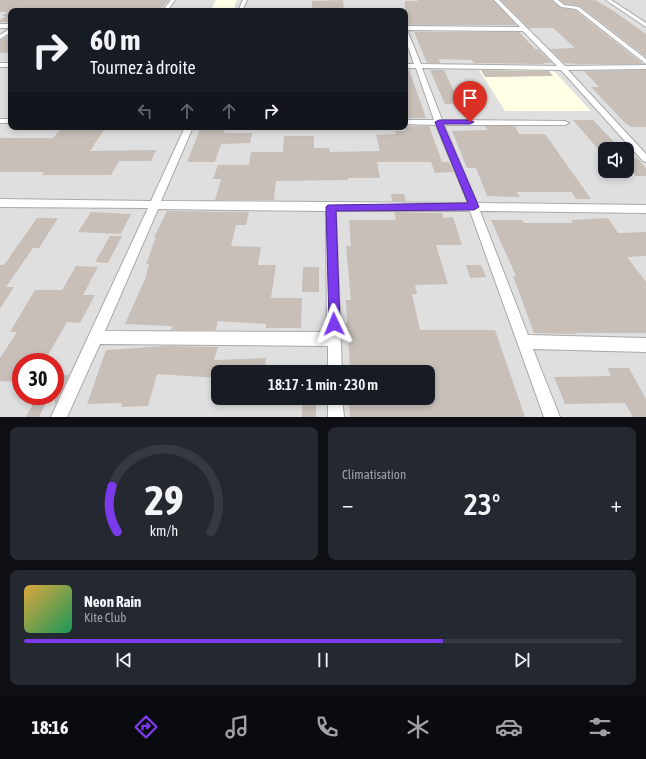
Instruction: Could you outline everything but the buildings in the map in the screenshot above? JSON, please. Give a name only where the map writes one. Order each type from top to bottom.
[{"type":"street","points":[[166,8],[173,0]]},
{"type":"street","points":[[496,0],[563,68],[646,159]]},
{"type":"street","points":[[555,0],[563,6],[577,8],[646,62]]},
{"type":"street","points":[[608,0],[646,25]]},
{"type":"street","points":[[629,13],[646,17]]},
{"type":"street","points":[[408,29],[523,29]]},
{"type":"street","points":[[408,37],[439,122],[474,207],[552,417]]},
{"type":"street","points":[[408,66],[563,68],[646,67]]},
{"type":"street","points":[[408,122],[565,123]]},
{"type":"street","points":[[59,417],[188,130]]},
{"type":"street","points":[[1,204],[646,209]]},
{"type":"street","points":[[331,207],[335,365]]},
{"type":"street","points":[[96,337],[335,339]]},
{"type":"street","points":[[524,342],[646,345]]},
{"type":"street","points":[[335,405],[336,417]]},
{"type":"shaded area","points":[[0,0],[646,0],[646,417],[0,417]]},
{"type":"shaded area","points":[[216,0],[237,0],[234,8],[212,8]]},
{"type":"shaded area","points":[[479,70],[553,70],[591,111],[505,111]]},
{"type":"route","points":[[334,324],[331,207],[474,207],[439,122],[470,122]]}]
